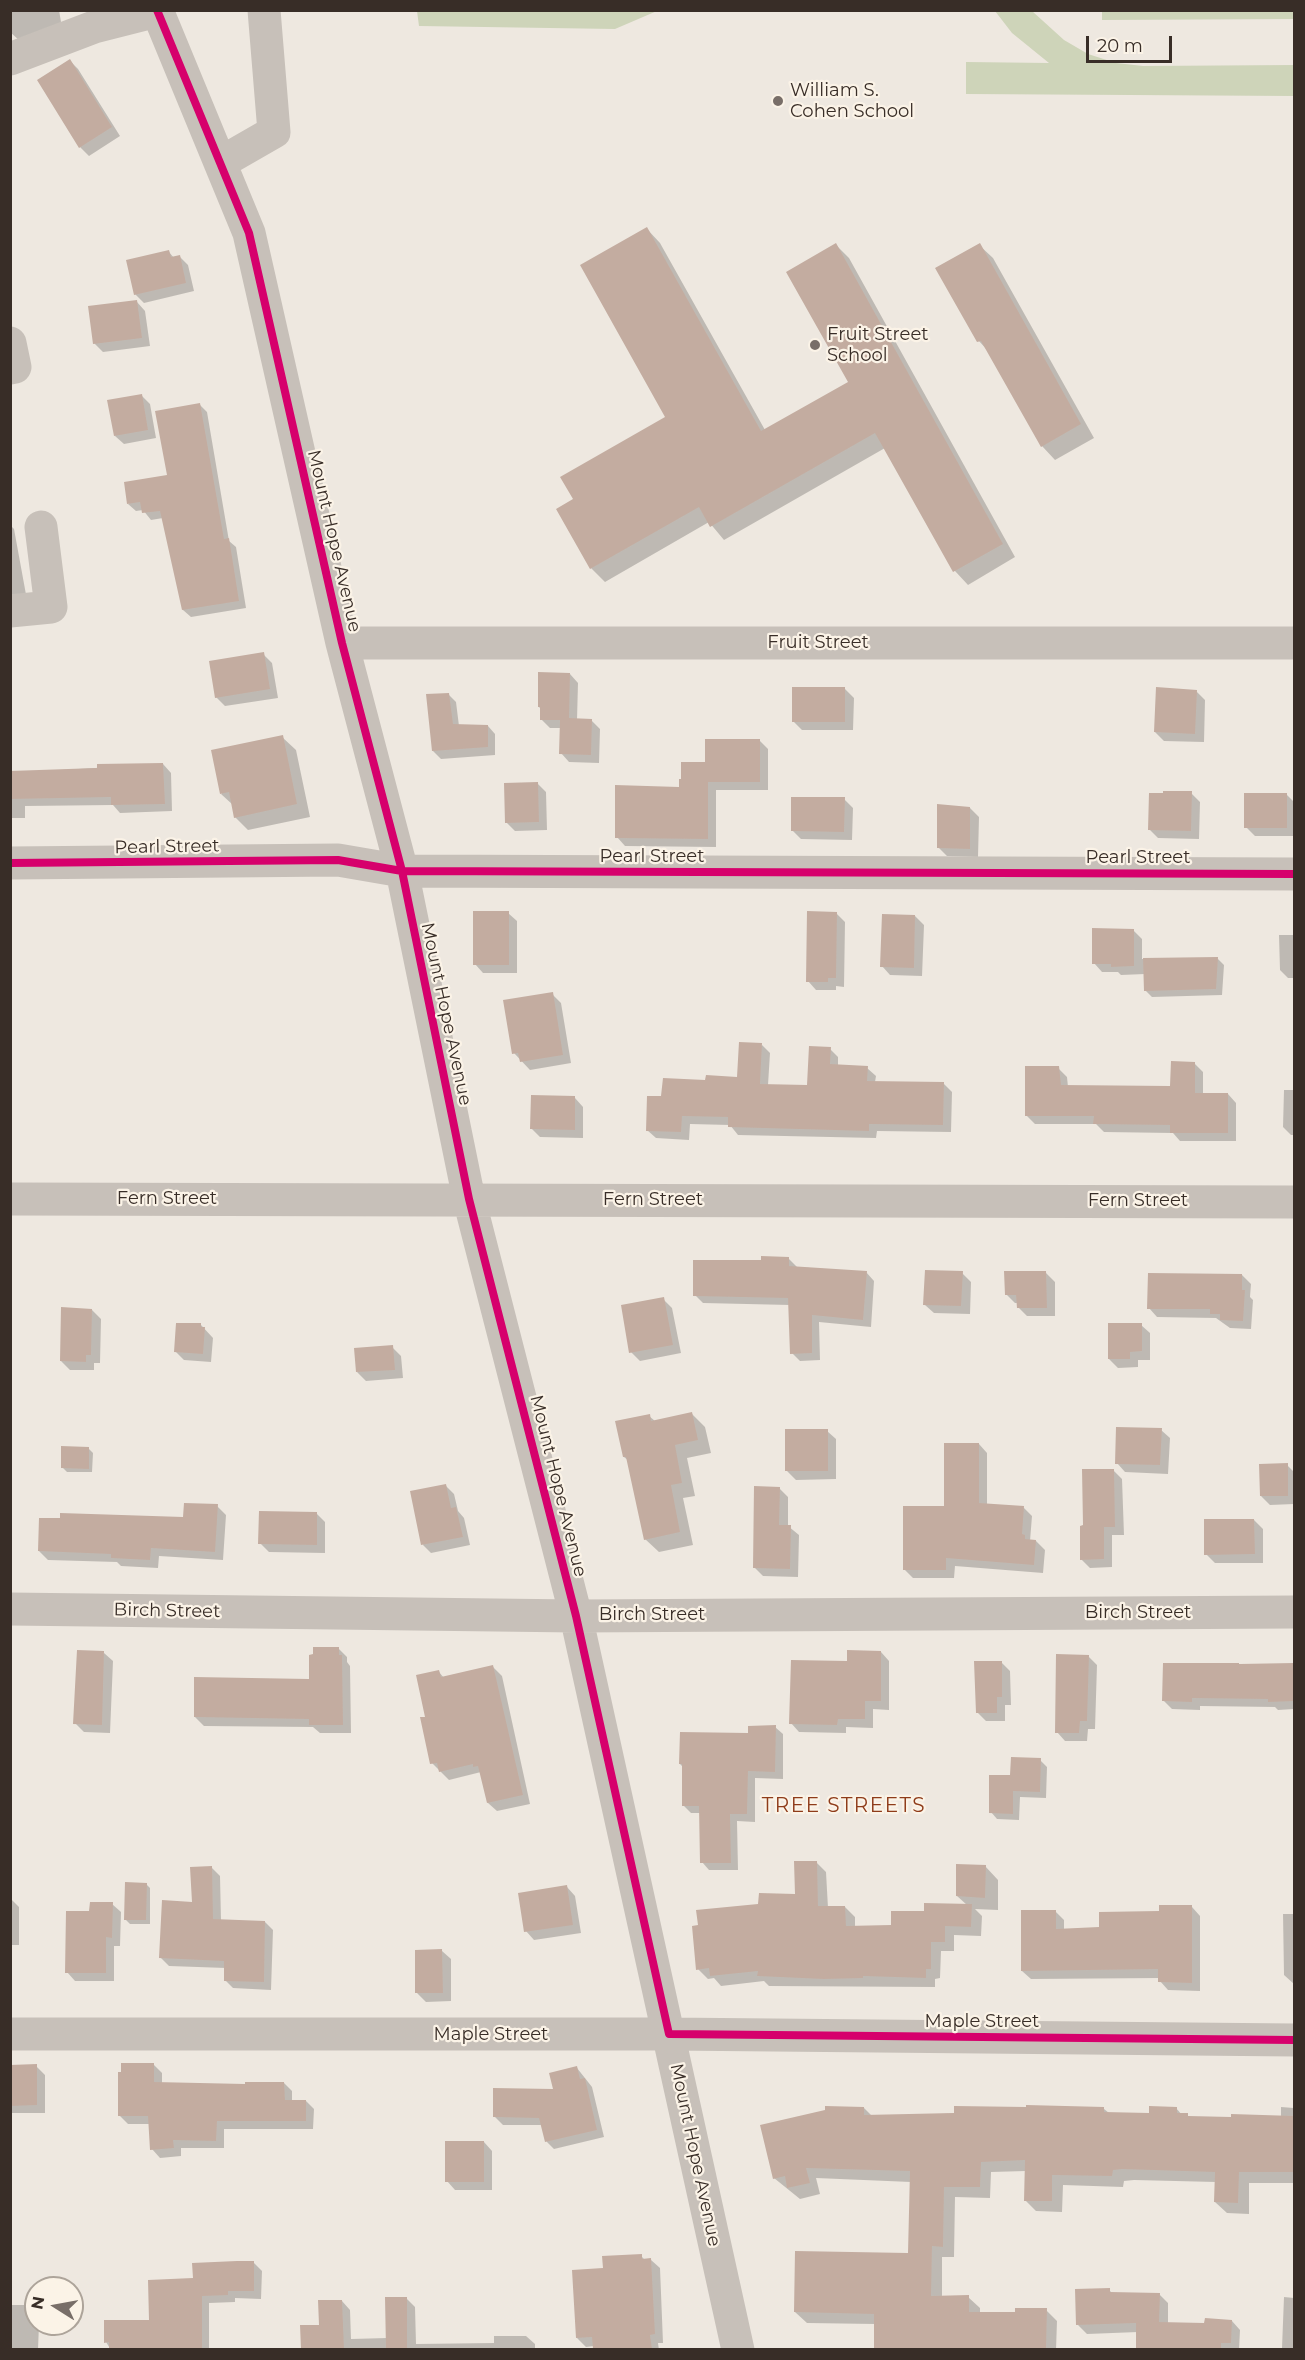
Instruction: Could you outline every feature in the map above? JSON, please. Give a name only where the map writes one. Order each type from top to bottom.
[{"type":"street","points":[[220,163],[274,132],[264,10]]},
{"type":"street","points":[[10,59],[94,27],[157,11]]},
{"type":"street","name":"Mount Hope Avenue","points":[[157,11],[249,233],[342,642],[402,871],[469,1199],[576,1616],[738,2349]]},
{"type":"street","points":[[10,343],[15,367],[10,368]]},
{"type":"street","points":[[10,611],[51,607],[41,527]]},
{"type":"street","name":"Fruit Street","points":[[342,642],[1294,643]]},
{"type":"street","name":"Pearl Street","points":[[10,863],[338,860],[402,871],[1294,874]]},
{"type":"street","name":"Fern Street","points":[[10,1199],[1294,1202]]},
{"type":"street","name":"Birch Street","points":[[10,1609],[576,1616],[1294,1612]]},
{"type":"street","name":"Maple Street","points":[[10,2034],[669,2034],[1294,2040]]},
{"type":"green space","points":[[417,10],[657,11],[615,29],[419,26]]},
{"type":"green space","points":[[1102,10],[1294,10],[1294,19],[1102,20]]},
{"type":"green space","points":[[995,11],[1032,11],[1064,40],[1088,54],[1116,63],[1143,66],[1294,65],[1294,96],[966,94],[966,62],[1049,63],[1012,33]]},
{"type":"building","points":[[70,59],[112,127],[79,148],[37,80]]},
{"type":"building","points":[[647,227],[761,431],[848,382],[786,272],[836,243],[1003,544],[953,572],[875,433],[710,527],[699,507],[590,569],[556,509],[573,499],[560,477],[665,417],[580,265]]},
{"type":"building","points":[[980,243],[1081,424],[1041,447],[981,341],[977,342],[935,268]]},
{"type":"building","points":[[169,250],[171,257],[180,255],[186,283],[134,295],[126,260]]},
{"type":"building","points":[[137,300],[142,338],[93,344],[88,306]]},
{"type":"building","points":[[142,394],[148,430],[114,436],[107,400]]},
{"type":"building","points":[[200,403],[224,539],[229,538],[239,601],[182,610],[160,511],[142,513],[140,502],[127,504],[124,482],[167,475],[155,411]]},
{"type":"building","points":[[264,652],[270,689],[215,698],[209,661]]},
{"type":"building","points":[[538,672],[570,673],[569,718],[592,719],[591,755],[559,754],[560,720],[540,720]]},
{"type":"building","points":[[792,687],[845,687],[845,722],[792,722]]},
{"type":"building","points":[[1156,687],[1197,690],[1195,734],[1154,732]]},
{"type":"building","points":[[449,693],[453,724],[488,725],[488,747],[432,751],[426,694]]},
{"type":"building","points":[[283,735],[297,804],[234,818],[229,792],[220,794],[211,750]]},
{"type":"building","points":[[705,739],[760,739],[760,782],[708,782],[708,839],[615,838],[615,785],[679,787],[681,762],[705,762]]},
{"type":"building","points":[[163,763],[165,804],[111,805],[111,797],[10,799],[10,771],[97,768],[97,764]]},
{"type":"building","points":[[538,782],[539,822],[505,823],[504,783]]},
{"type":"building","points":[[1163,791],[1192,791],[1191,831],[1148,830],[1149,793],[1163,793]]},
{"type":"building","points":[[1244,793],[1287,793],[1287,828],[1244,828]]},
{"type":"building","points":[[791,797],[845,797],[844,832],[791,831]]},
{"type":"building","points":[[937,804],[970,807],[970,849],[937,848]]},
{"type":"building","points":[[473,911],[509,911],[509,965],[473,965]]},
{"type":"building","points":[[807,911],[837,912],[836,978],[828,978],[828,982],[806,982]]},
{"type":"building","points":[[882,914],[915,915],[914,968],[880,967]]},
{"type":"building","points":[[1092,928],[1134,929],[1134,966],[1111,967],[1111,964],[1092,964]]},
{"type":"building","points":[[1218,957],[1216,989],[1144,991],[1143,958]]},
{"type":"building","points":[[553,992],[563,1055],[520,1062],[518,1053],[512,1054],[503,1000]]},
{"type":"building","points":[[739,1042],[762,1043],[760,1084],[807,1085],[809,1046],[831,1047],[830,1064],[868,1066],[867,1081],[944,1082],[943,1125],[869,1124],[869,1131],[728,1127],[728,1117],[682,1116],[681,1132],[646,1131],[647,1096],[661,1096],[663,1078],[705,1080],[706,1075],[737,1077]]},
{"type":"building","points":[[1171,1061],[1195,1062],[1195,1093],[1228,1093],[1228,1133],[1170,1133],[1170,1125],[1093,1124],[1094,1116],[1025,1116],[1025,1066],[1059,1066],[1061,1085],[1170,1086]]},
{"type":"building","points":[[531,1095],[575,1096],[575,1130],[530,1129]]},
{"type":"building","points":[[761,1256],[789,1257],[789,1266],[867,1271],[863,1320],[812,1315],[812,1353],[790,1354],[788,1298],[693,1296],[693,1260],[761,1260]]},
{"type":"building","points":[[925,1270],[963,1271],[961,1306],[923,1305]]},
{"type":"building","points":[[1004,1271],[1046,1271],[1047,1308],[1017,1308],[1016,1295],[1005,1295]]},
{"type":"building","points":[[1148,1273],[1242,1274],[1242,1290],[1245,1290],[1243,1321],[1220,1320],[1220,1314],[1210,1314],[1210,1309],[1147,1309]]},
{"type":"building","points":[[664,1297],[673,1345],[629,1353],[621,1305]]},
{"type":"building","points":[[61,1307],[92,1309],[91,1355],[86,1355],[86,1362],[60,1361]]},
{"type":"building","points":[[176,1323],[201,1323],[201,1327],[205,1327],[203,1354],[174,1352]]},
{"type":"building","points":[[1108,1323],[1142,1323],[1142,1351],[1130,1352],[1130,1359],[1108,1359]]},
{"type":"building","points":[[393,1345],[395,1370],[356,1372],[354,1348]]},
{"type":"building","points":[[692,1412],[698,1440],[675,1445],[682,1483],[671,1485],[680,1532],[644,1540],[626,1457],[623,1457],[615,1421],[650,1414],[651,1421]]},
{"type":"building","points":[[1116,1427],[1162,1428],[1160,1465],[1115,1464]]},
{"type":"building","points":[[785,1429],[828,1429],[828,1471],[785,1471]]},
{"type":"building","points":[[944,1443],[979,1443],[979,1503],[1024,1506],[1022,1534],[1025,1535],[1025,1539],[1036,1540],[1034,1565],[946,1558],[946,1570],[903,1570],[903,1506],[944,1506]]},
{"type":"building","points":[[61,1446],[89,1447],[89,1469],[61,1468]]},
{"type":"building","points":[[1288,1463],[1288,1496],[1260,1496],[1259,1464]]},
{"type":"building","points":[[1082,1469],[1114,1469],[1115,1527],[1104,1527],[1104,1559],[1080,1560],[1080,1526],[1083,1525]]},
{"type":"building","points":[[446,1484],[451,1508],[456,1507],[463,1537],[421,1545],[410,1491]]},
{"type":"building","points":[[754,1486],[780,1487],[779,1525],[791,1525],[790,1569],[753,1568]]},
{"type":"building","points":[[184,1503],[218,1504],[215,1552],[151,1548],[150,1560],[111,1558],[111,1554],[38,1551],[39,1518],[60,1518],[60,1513],[183,1517]]},
{"type":"building","points":[[259,1511],[317,1512],[317,1545],[258,1544]]},
{"type":"building","points":[[1204,1519],[1254,1519],[1255,1554],[1204,1555]]},
{"type":"building","points":[[313,1647],[339,1647],[339,1655],[342,1655],[343,1725],[309,1725],[309,1719],[194,1717],[194,1677],[309,1679],[309,1655],[313,1654]]},
{"type":"building","points":[[77,1650],[104,1651],[102,1725],[73,1724]]},
{"type":"building","points":[[847,1650],[881,1651],[881,1701],[865,1701],[865,1719],[838,1719],[837,1725],[789,1724],[791,1660],[847,1661]]},
{"type":"building","points":[[1056,1654],[1089,1655],[1087,1721],[1080,1721],[1079,1733],[1055,1733]]},
{"type":"building","points":[[974,1661],[1002,1661],[1002,1697],[997,1697],[997,1713],[976,1713]]},
{"type":"building","points":[[1163,1663],[1294,1663],[1294,1701],[1192,1698],[1192,1702],[1162,1701]]},
{"type":"building","points":[[493,1665],[523,1795],[487,1803],[478,1766],[473,1767],[473,1764],[439,1772],[437,1763],[430,1764],[420,1717],[425,1717],[416,1675],[439,1670],[441,1677]]},
{"type":"building","points":[[776,1725],[775,1772],[748,1771],[747,1814],[730,1814],[731,1863],[700,1863],[699,1806],[682,1806],[682,1764],[679,1764],[680,1732],[748,1733],[748,1726]]},
{"type":"building","points":[[1011,1757],[1041,1758],[1040,1792],[1013,1791],[1013,1814],[989,1813],[989,1775],[1010,1775]]},
{"type":"building","points":[[794,1861],[817,1861],[818,1906],[845,1906],[846,1926],[891,1925],[891,1911],[924,1911],[924,1903],[972,1904],[971,1927],[945,1926],[945,1942],[931,1942],[931,1969],[926,1969],[926,1978],[863,1976],[863,1978],[824,1979],[757,1976],[758,1971],[710,1976],[709,1968],[696,1970],[692,1926],[698,1925],[696,1910],[758,1904],[759,1893],[795,1894]]},
{"type":"building","points":[[956,1864],[986,1865],[985,1898],[956,1896]]},
{"type":"building","points":[[212,1866],[213,1919],[265,1921],[264,1982],[224,1981],[224,1961],[159,1958],[162,1900],[192,1902],[190,1867]]},
{"type":"building","points":[[125,1882],[147,1883],[146,1920],[124,1920]]},
{"type":"building","points":[[567,1885],[573,1925],[524,1932],[518,1893]]},
{"type":"building","points":[[90,1902],[113,1902],[112,1938],[106,1937],[106,1973],[65,1973],[66,1911],[89,1911]]},
{"type":"building","points":[[1159,1905],[1192,1905],[1192,1983],[1158,1982],[1158,1969],[1021,1971],[1021,1910],[1056,1910],[1056,1929],[1099,1927],[1099,1912],[1159,1911]]},
{"type":"building","points":[[442,1949],[443,1993],[415,1993],[415,1950]]},
{"type":"building","points":[[121,2063],[154,2063],[154,2082],[245,2084],[245,2082],[284,2082],[285,2100],[306,2100],[306,2121],[217,2121],[216,2141],[173,2140],[174,2148],[150,2150],[148,2116],[118,2116],[118,2072],[121,2072]]},
{"type":"building","points":[[37,2064],[37,2105],[10,2106],[10,2065]]},
{"type":"building","points":[[577,2066],[580,2079],[585,2078],[597,2130],[545,2142],[539,2118],[493,2117],[493,2088],[553,2089],[549,2073]]},
{"type":"building","points":[[1026,2105],[1104,2107],[1104,2112],[1149,2113],[1149,2106],[1177,2107],[1177,2113],[1188,2113],[1188,2116],[1231,2117],[1231,2114],[1294,2116],[1294,2172],[1239,2172],[1238,2203],[1214,2202],[1215,2172],[1122,2169],[1113,2170],[1112,2176],[1052,2175],[1052,2201],[1024,2201],[1025,2160],[981,2162],[980,2187],[944,2187],[943,2247],[932,2246],[931,2296],[969,2295],[969,2312],[1015,2312],[1015,2308],[1047,2308],[1046,2348],[874,2349],[874,2314],[794,2312],[795,2251],[908,2253],[910,2171],[806,2168],[810,2183],[787,2188],[785,2176],[773,2179],[760,2125],[825,2110],[825,2106],[864,2107],[864,2115],[954,2113],[954,2106],[1026,2107]]},
{"type":"building","points":[[445,2141],[484,2141],[484,2182],[445,2182]]},
{"type":"building","points":[[642,2254],[642,2259],[651,2258],[655,2334],[650,2335],[652,2349],[593,2349],[592,2337],[576,2338],[572,2270],[603,2268],[602,2256]]},
{"type":"building","points":[[254,2261],[254,2291],[228,2291],[228,2295],[202,2296],[202,2349],[109,2349],[109,2342],[104,2343],[104,2320],[149,2320],[148,2280],[193,2278],[192,2263]]},
{"type":"building","points":[[1110,2288],[1110,2292],[1160,2293],[1159,2322],[1204,2323],[1205,2318],[1232,2320],[1231,2343],[1221,2343],[1221,2349],[1136,2349],[1136,2323],[1076,2325],[1075,2289]]},
{"type":"building","points":[[385,2297],[407,2297],[407,2349],[386,2349]]},
{"type":"building","points":[[318,2300],[342,2300],[344,2349],[301,2349],[300,2325],[319,2325]]},
{"type":"cycle path","points":[[157,10],[249,233],[342,643],[402,871],[469,1199],[576,1616],[669,2034],[1294,2040]]},
{"type":"cycle path","points":[[10,863],[338,860],[402,871],[1294,874]]},
{"type":"place","name":"William S. Cohen School","points":[[778,101]]},
{"type":"place","name":"Fruit Street School","points":[[815,345]]},
{"type":"district","name":"TREE STREETS","points":[[844,1806]]}]
